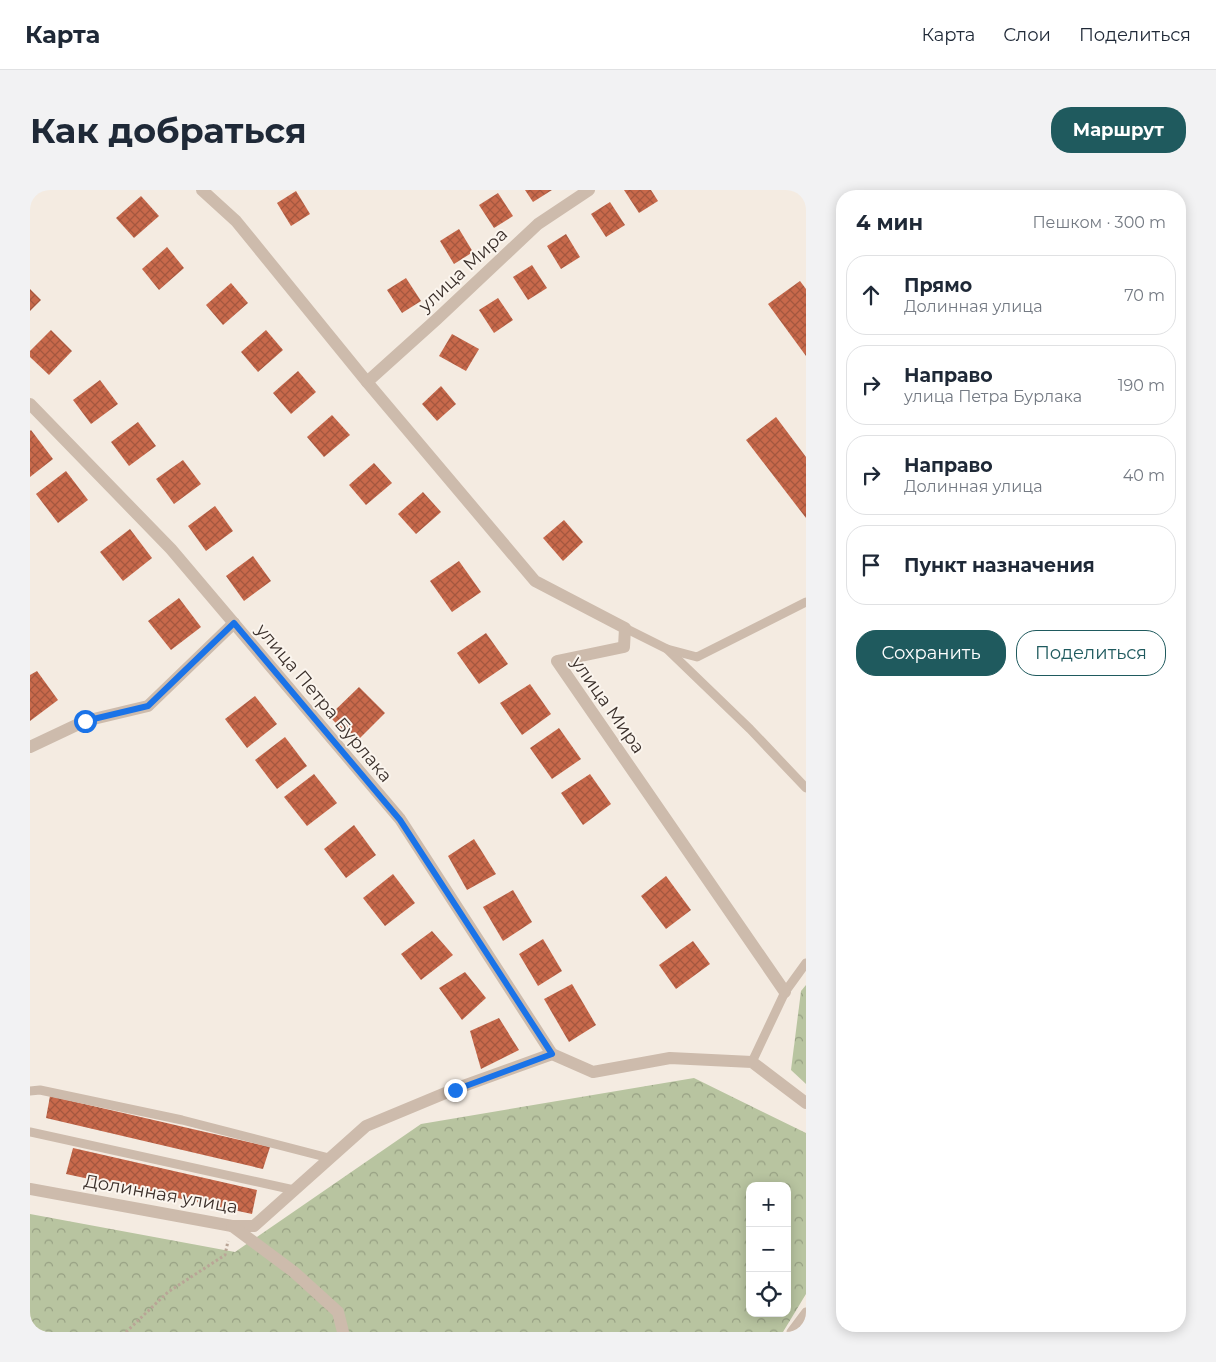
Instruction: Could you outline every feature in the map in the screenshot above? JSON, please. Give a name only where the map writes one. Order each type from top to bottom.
[{"type":"street","points":[[202,190],[236,221],[367,382],[535,581],[625,628]]},
{"type":"street","name":"улица Мира","points":[[367,382],[538,224],[589,190]]},
{"type":"street","name":"улица Петра Бурлака","points":[[30,404],[170,549],[400,820],[552,1054]]},
{"type":"street","points":[[30,747],[85,721],[148,706],[234,623]]},
{"type":"street","name":"улица Мира","points":[[625,628],[624,647],[557,661],[785,992]]},
{"type":"street","points":[[552,1054],[593,1072],[670,1058],[752,1062],[806,1103]]},
{"type":"street","name":"Долинная улица","points":[[30,1189],[232,1226],[254,1226],[366,1126],[552,1054]]},
{"type":"street","points":[[232,1226],[294,1272],[338,1312],[343,1332]]},
{"type":"lane","points":[[625,628],[667,649],[697,656],[806,602]]},
{"type":"lane","points":[[667,649],[750,728],[806,788]]},
{"type":"lane","points":[[752,1062],[785,992],[806,963]]},
{"type":"lane","points":[[30,1091],[40,1090],[182,1120],[329,1158]]},
{"type":"lane","points":[[30,1132],[294,1190]]},
{"type":"lane","points":[[791,1332],[806,1312]]},
{"type":"path","points":[[126,1332],[168,1292],[225,1255],[232,1226]]},
{"type":"green space","points":[[806,985],[806,1084],[791,1070],[801,991]]},
{"type":"green space","points":[[694,1078],[806,1133],[806,1294],[783,1332],[30,1332],[30,1214],[235,1252],[421,1124]]},
{"type":"building","points":[[525,190],[552,190],[533,202]]},
{"type":"building","points":[[624,190],[651,190],[658,201],[639,213]]},
{"type":"building","points":[[296,191],[310,214],[291,226],[277,203]]},
{"type":"building","points":[[498,193],[513,216],[494,228],[479,205]]},
{"type":"building","points":[[141,196],[159,216],[134,238],[116,218]]},
{"type":"building","points":[[610,202],[625,225],[606,237],[591,214]]},
{"type":"building","points":[[459,229],[473,252],[454,264],[440,241]]},
{"type":"building","points":[[566,234],[580,257],[561,269],[547,246]]},
{"type":"building","points":[[167,247],[184,268],[159,290],[142,269]]},
{"type":"building","points":[[532,265],[547,288],[528,300],[513,277]]},
{"type":"building","points":[[406,278],[421,301],[402,313],[387,290]]},
{"type":"building","points":[[800,281],[806,289],[806,356],[768,304]]},
{"type":"building","points":[[231,283],[248,303],[223,325],[206,305]]},
{"type":"building","points":[[30,289],[41,300],[30,311]]},
{"type":"building","points":[[498,298],[513,320],[494,333],[479,310]]},
{"type":"building","points":[[51,330],[72,351],[49,375],[30,357],[30,351]]},
{"type":"building","points":[[266,330],[283,350],[258,372],[241,352]]},
{"type":"building","points":[[452,334],[479,349],[466,371],[439,356]]},
{"type":"building","points":[[298,371],[316,392],[291,414],[273,393]]},
{"type":"building","points":[[100,380],[118,404],[91,424],[73,400]]},
{"type":"building","points":[[441,386],[456,404],[437,421],[422,404]]},
{"type":"building","points":[[332,415],[350,435],[324,457],[307,437]]},
{"type":"building","points":[[776,417],[806,457],[806,518],[746,440]]},
{"type":"building","points":[[138,422],[156,446],[129,466],[111,442]]},
{"type":"building","points":[[30,431],[53,459],[30,477]]},
{"type":"building","points":[[183,460],[201,484],[174,504],[156,479]]},
{"type":"building","points":[[374,463],[392,483],[366,505],[349,485]]},
{"type":"building","points":[[66,471],[88,500],[58,523],[36,494]]},
{"type":"building","points":[[423,492],[441,512],[416,534],[398,514]]},
{"type":"building","points":[[215,506],[233,531],[206,551],[188,526]]},
{"type":"building","points":[[564,520],[583,542],[563,561],[543,538]]},
{"type":"building","points":[[130,529],[152,558],[123,581],[100,552]]},
{"type":"building","points":[[253,556],[271,581],[244,601],[226,576]]},
{"type":"building","points":[[459,561],[481,592],[452,612],[430,581]]},
{"type":"building","points":[[179,598],[201,627],[171,650],[148,621]]},
{"type":"building","points":[[486,633],[508,664],[479,684],[457,653]]},
{"type":"building","points":[[37,671],[58,700],[30,721],[30,675]]},
{"type":"building","points":[[530,684],[551,714],[522,735],[500,703]]},
{"type":"building","points":[[359,687],[385,713],[355,743],[329,716]]},
{"type":"building","points":[[255,696],[277,724],[247,748],[225,719]]},
{"type":"building","points":[[559,728],[581,759],[552,779],[530,748]]},
{"type":"building","points":[[285,737],[307,766],[277,789],[255,760]]},
{"type":"building","points":[[314,774],[337,803],[307,826],[284,797]]},
{"type":"building","points":[[590,774],[611,804],[583,825],[561,793]]},
{"type":"building","points":[[354,825],[376,855],[346,878],[324,849]]},
{"type":"building","points":[[474,839],[496,874],[467,890],[448,856]]},
{"type":"building","points":[[393,874],[415,903],[385,926],[363,898]]},
{"type":"building","points":[[666,876],[691,910],[666,929],[641,896]]},
{"type":"building","points":[[513,890],[532,922],[503,941],[483,907]]},
{"type":"building","points":[[432,931],[453,955],[421,980],[401,954]]},
{"type":"building","points":[[543,939],[562,971],[538,986],[519,954]]},
{"type":"building","points":[[693,941],[710,964],[676,989],[659,965]]},
{"type":"building","points":[[465,972],[486,998],[462,1020],[439,988]]},
{"type":"building","points":[[572,984],[596,1025],[569,1042],[544,999]]},
{"type":"building","points":[[499,1018],[519,1050],[481,1069],[470,1031]]},
{"type":"building","points":[[50,1096],[270,1147],[263,1169],[46,1118]]},
{"type":"building","points":[[73,1148],[257,1190],[252,1214],[66,1174]]},
{"type":"route","points":[[85,721],[148,706],[234,623],[400,820],[552,1054],[455,1090]]}]
